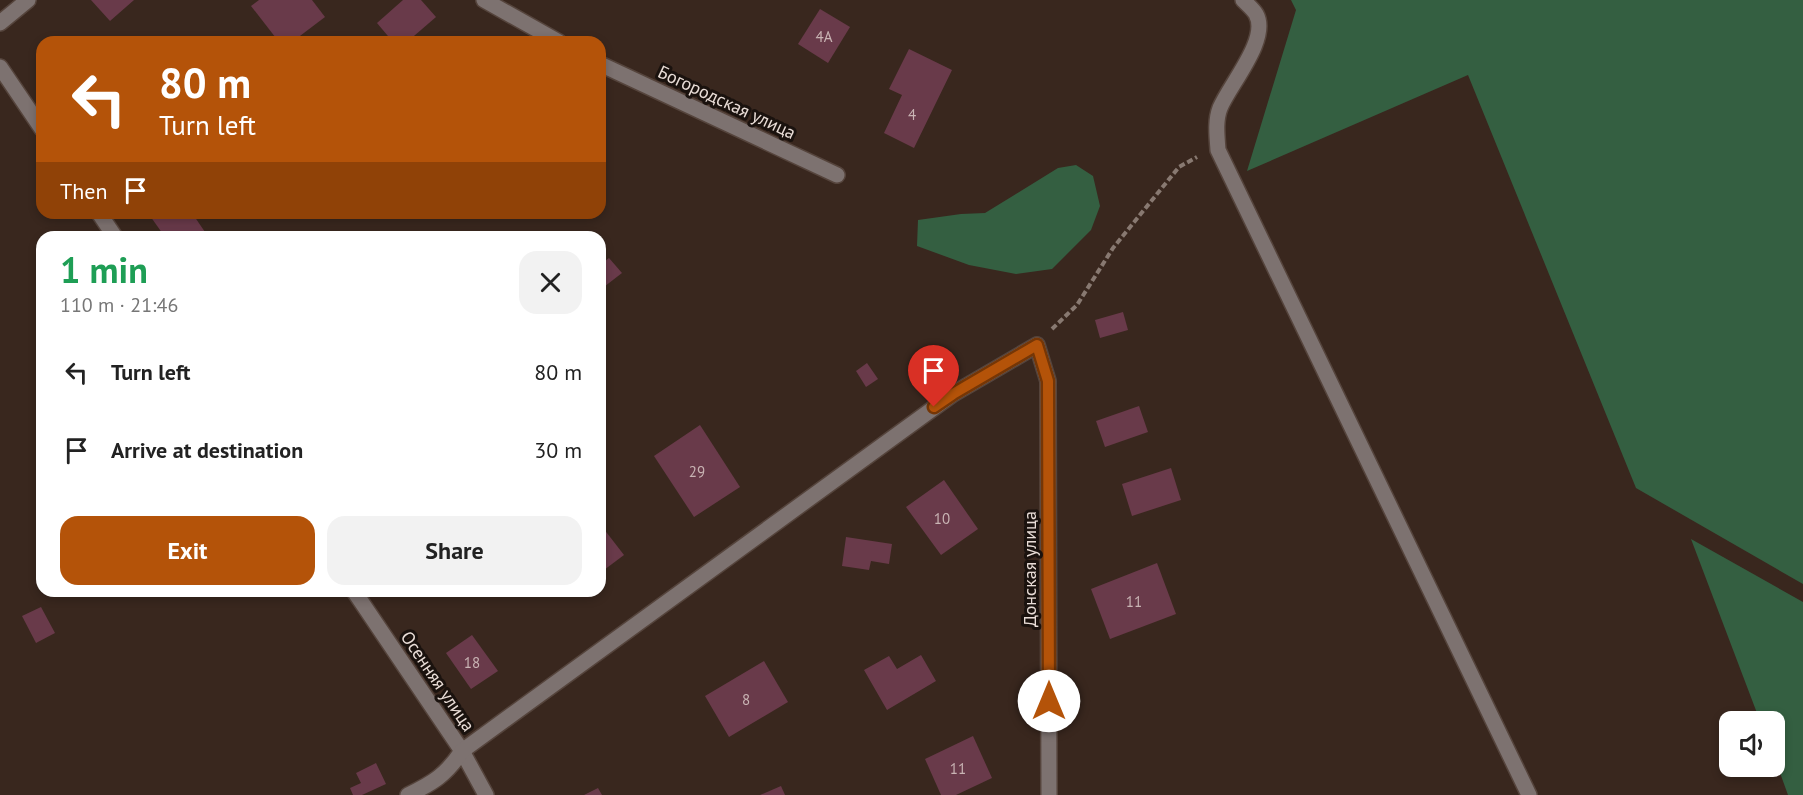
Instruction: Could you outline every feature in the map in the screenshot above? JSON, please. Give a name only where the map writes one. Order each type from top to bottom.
[{"type":"street","points":[[0,23],[28,0]]},
{"type":"street","points":[[484,0],[548,36]]},
{"type":"street","points":[[1243,0],[1256,14],[1259,27],[1256,43],[1220,109],[1216,129],[1218,150],[1529,795]]},
{"type":"street","points":[[0,67],[36,120]]},
{"type":"street","name":"Богородская улица","points":[[606,67],[837,175]]},
{"type":"street","points":[[408,795],[435,782],[450,768],[462,751],[953,394],[1037,345]]},
{"type":"street","name":"Донская улица","points":[[1037,345],[1048,381],[1049,795]]},
{"type":"street","name":"Осенняя улица","points":[[358,597],[462,751],[486,795]]},
{"type":"path","points":[[1037,345],[1077,305],[1113,248],[1179,167],[1201,155],[1218,150]]},
{"type":"green space","points":[[1291,0],[1803,0],[1803,584],[1636,488],[1468,75],[1247,171],[1296,10]]},
{"type":"green space","points":[[1076,165],[1093,176],[1100,206],[1091,230],[1052,269],[1016,274],[969,265],[917,246],[918,220],[985,213],[1058,168]]},
{"type":"green space","points":[[1691,539],[1803,602],[1803,795],[1788,795],[1782,777],[1785,777],[1785,711],[1756,711]]},
{"type":"building","points":[[91,0],[134,0],[110,21]]},
{"type":"building","points":[[259,0],[312,0],[325,17],[300,36],[274,36],[251,6]]},
{"type":"building","points":[[403,0],[421,0],[436,17],[414,36],[388,36],[377,23]]},
{"type":"building","points":[[820,9],[850,27],[828,63],[798,44]]},
{"type":"building","points":[[909,49],[952,70],[914,148],[884,133],[902,95],[889,89]]},
{"type":"building","points":[[152,219],[196,219],[204,231],[161,231]]},
{"type":"building","points":[[609,258],[622,273],[606,285],[606,260]]},
{"type":"building","points":[[1123,312],[1128,330],[1100,338],[1095,320]]},
{"type":"building","points":[[867,363],[878,379],[866,387],[856,371]]},
{"type":"building","points":[[1139,406],[1148,432],[1105,447],[1096,421]]},
{"type":"building","points":[[700,425],[740,487],[694,517],[654,456]]},
{"type":"building","points":[[1171,468],[1181,500],[1132,516],[1122,484]]},
{"type":"building","points":[[944,480],[978,529],[941,555],[906,507]]},
{"type":"building","points":[[606,532],[624,555],[606,568]]},
{"type":"building","points":[[846,537],[892,544],[889,564],[871,561],[869,570],[842,566]]},
{"type":"building","points":[[1157,563],[1176,614],[1110,639],[1091,589]]},
{"type":"building","points":[[41,607],[55,633],[36,643],[22,616]]},
{"type":"building","points":[[472,635],[498,671],[471,689],[446,653]]},
{"type":"building","points":[[921,655],[936,681],[887,710],[864,670],[889,656],[897,669]]},
{"type":"building","points":[[764,661],[788,702],[729,737],[705,696]]},
{"type":"building","points":[[973,736],[992,778],[956,795],[941,795],[925,759]]},
{"type":"building","points":[[376,763],[386,784],[362,795],[353,795],[350,788],[361,783],[356,773]]},
{"type":"building","points":[[781,786],[785,795],[760,795]]},
{"type":"building","points":[[598,788],[602,795],[584,795]]},
{"type":"route","points":[[934,407],[1037,345],[1048,381],[1049,701]]}]
